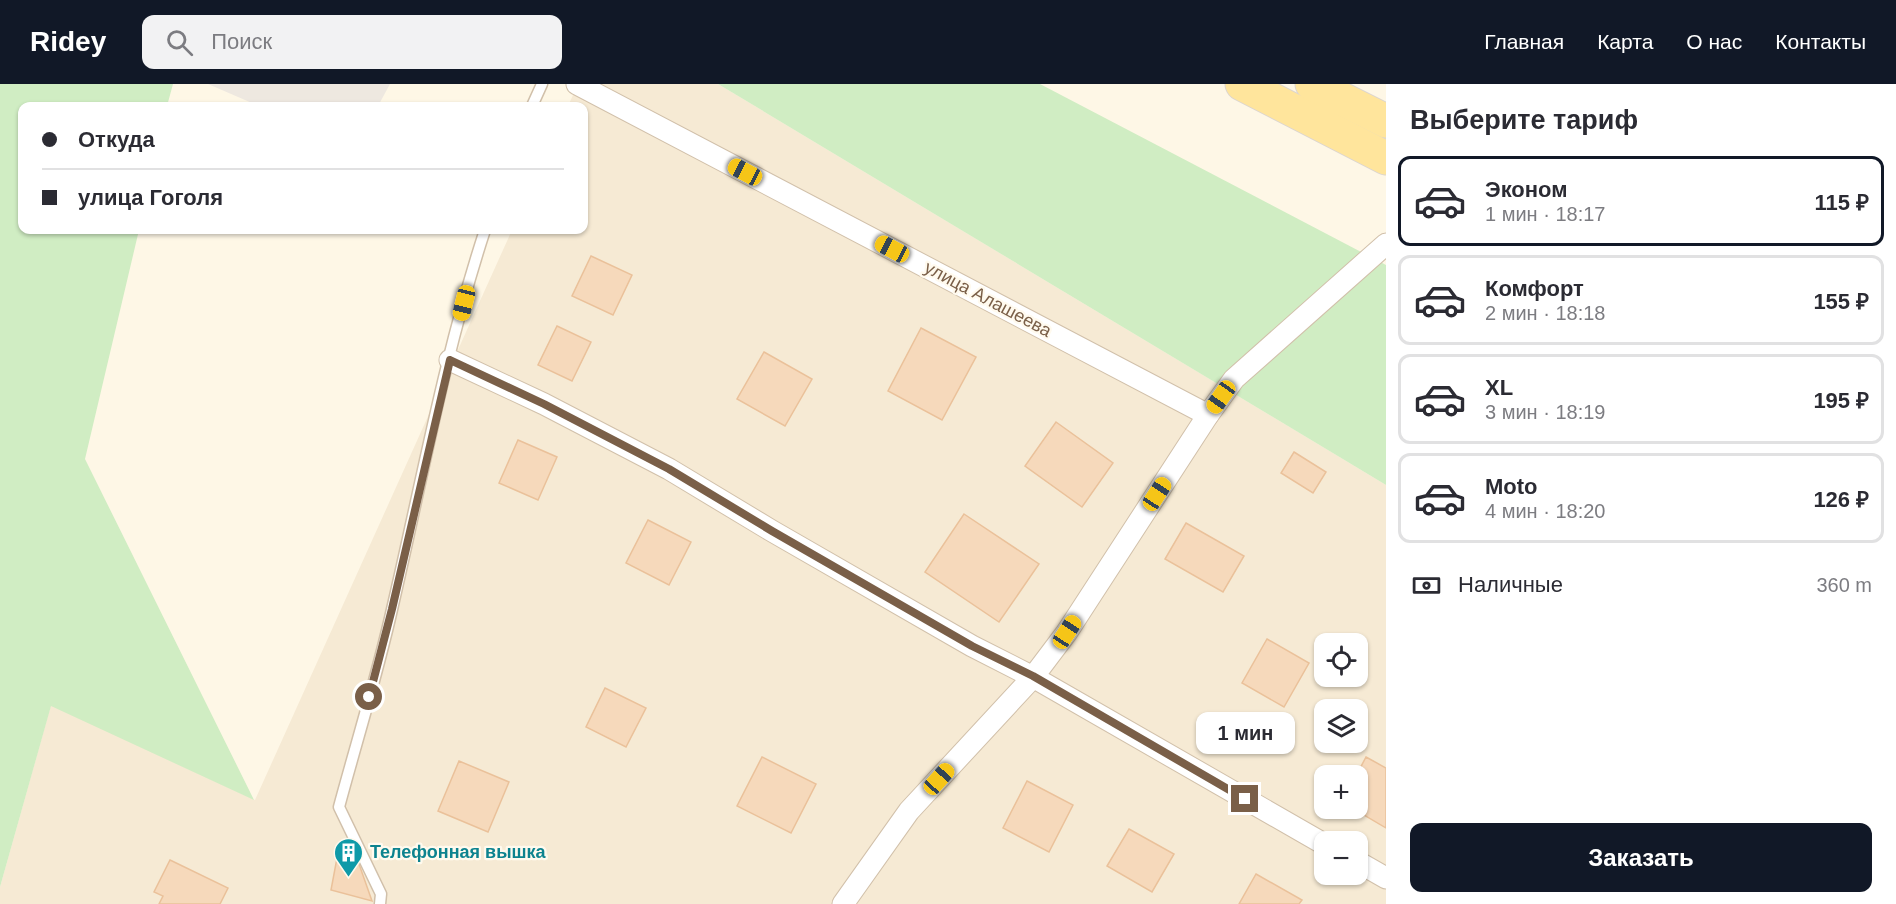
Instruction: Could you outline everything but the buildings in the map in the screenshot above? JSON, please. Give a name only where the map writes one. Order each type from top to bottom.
[{"type":"main road","points":[[1242,84],[1386,158]]},
{"type":"main road","points":[[1312,84],[1386,121]]},
{"type":"street","name":"улица Алашеева","points":[[577,84],[1208,414]]},
{"type":"street","points":[[843,904],[909,811],[1033,676],[1067,632],[1208,414],[1234,379],[1386,244]]},
{"type":"street","points":[[450,360],[544,404],[669,469],[972,646],[1033,676],[1314,838]]},
{"type":"street","points":[[1368,868],[1386,878]]},
{"type":"lane","points":[[534,102],[542,84]]},
{"type":"lane","points":[[380,904],[381,894],[339,807],[392,609],[450,360],[473,266],[484,234]]},
{"type":"shaded area","points":[[208,84],[390,84],[380,102],[250,102]]},
{"type":"shaded area","points":[[578,84],[718,84],[1386,485],[1386,904],[0,904],[0,887],[51,705],[255,800],[510,234],[588,234],[588,102],[570,102]]},
{"type":"green space","points":[[0,84],[173,84],[168,102],[18,102],[18,234],[138,234],[85,459],[254,800],[51,706],[0,887]]},
{"type":"green space","points":[[718,84],[1040,84],[1386,265],[1386,485]]},
{"type":"place","name":"Телефонная вышка","points":[[349,878]]},
{"type":"route","points":[[369,697],[450,360],[544,404],[669,469],[972,646],[1012,668],[1033,676],[1245,799]]}]
